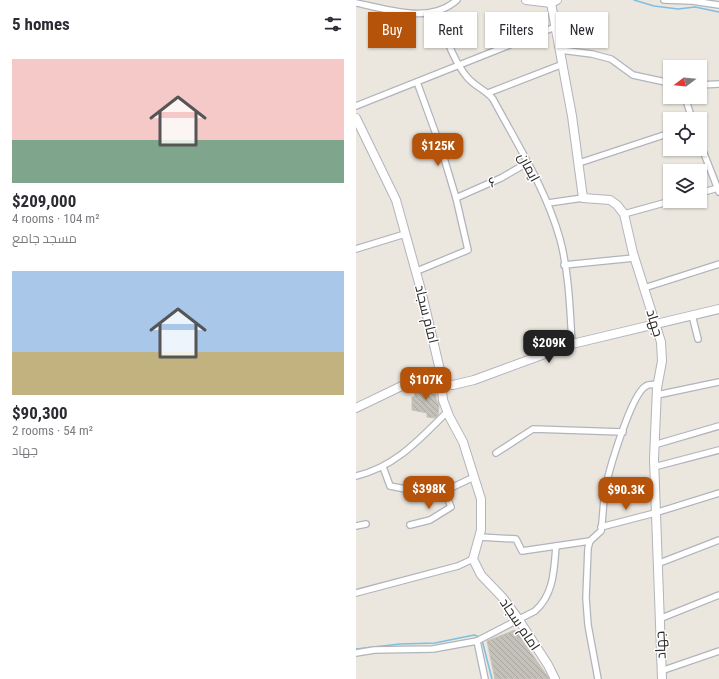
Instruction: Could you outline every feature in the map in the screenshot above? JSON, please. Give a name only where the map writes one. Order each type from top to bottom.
[{"type":"street","points":[[436,12],[450,6],[457,0]]},
{"type":"street","points":[[356,106],[556,26],[554,2],[526,0]]},
{"type":"street","points":[[664,0],[692,1],[719,5]]},
{"type":"street","points":[[356,3],[405,13],[424,14]]},
{"type":"street","name":"ایمان","points":[[452,48],[459,65],[468,79],[488,94],[548,203],[560,240],[572,344]]},
{"type":"street","points":[[583,198],[579,163],[560,50],[592,54],[611,59],[633,75],[663,81]]},
{"type":"street","points":[[488,94],[563,64]]},
{"type":"street","points":[[417,82],[441,148],[456,198],[468,250],[417,271]]},
{"type":"street","points":[[707,85],[719,84]]},
{"type":"street","name":"امام سجاد","points":[[356,119],[396,200],[417,271],[442,382],[443,400],[447,412],[462,442],[481,499],[482,517],[479,537],[473,559],[481,575],[503,598],[519,620],[548,665],[555,679]]},
{"type":"street","points":[[579,163],[663,135]]},
{"type":"street","points":[[705,156],[718,190],[707,192]]},
{"type":"street","name":"۶","points":[[456,198],[501,178],[527,163]]},
{"type":"street","points":[[548,203],[583,198],[610,200],[617,205],[624,214],[663,203]]},
{"type":"street","name":"جهاد","points":[[624,214],[634,258],[661,342],[662,361],[658,384],[654,445],[661,675]]},
{"type":"street","points":[[356,248],[405,234]]},
{"type":"street","points":[[564,265],[634,258]]},
{"type":"street","points":[[644,288],[719,264]]},
{"type":"street","points":[[356,408],[410,382],[424,380],[453,385],[474,380],[572,344],[719,309]]},
{"type":"street","points":[[692,315],[698,339]]},
{"type":"street","points":[[657,395],[719,382]]},
{"type":"street","points":[[598,679],[588,625],[586,598],[588,548],[590,541],[601,531],[605,491],[634,402],[640,391],[646,386],[658,384]]},
{"type":"street","points":[[356,476],[372,472],[383,467],[406,452],[447,412]]},
{"type":"street","points":[[654,445],[719,426]]},
{"type":"street","points":[[496,453],[533,429],[623,432]]},
{"type":"street","points":[[654,467],[719,450]]},
{"type":"street","points":[[383,467],[390,486],[436,495],[474,477]]},
{"type":"street","points":[[410,525],[430,520],[451,507],[445,492]]},
{"type":"street","points":[[601,527],[655,513],[719,492]]},
{"type":"street","points":[[356,526],[366,524]]},
{"type":"street","points":[[479,537],[516,539],[522,551],[590,541]]},
{"type":"street","points":[[657,564],[719,540]]},
{"type":"street","points":[[356,653],[374,650],[433,649],[477,641],[519,620],[535,611],[543,604],[552,586],[556,546]]},
{"type":"street","points":[[356,593],[458,566],[473,559]]},
{"type":"street","points":[[659,619],[719,595]]},
{"type":"street","points":[[477,641],[485,679]]},
{"type":"street","points":[[661,675],[719,651]]},
{"type":"building","points":[[424,386],[436,388],[436,399],[439,405],[438,415],[435,418],[427,417],[427,413],[412,410],[412,397],[415,396],[414,387]]},
{"type":"building","points":[[515,630],[549,679],[495,679],[487,641]]},
{"type":"waterway","points":[[634,0],[654,6],[678,9],[695,7],[719,12]]},
{"type":"waterway","points":[[356,649],[400,644],[435,643],[474,635],[480,637]]},
{"type":"waterway","points":[[482,640],[492,679]]}]
